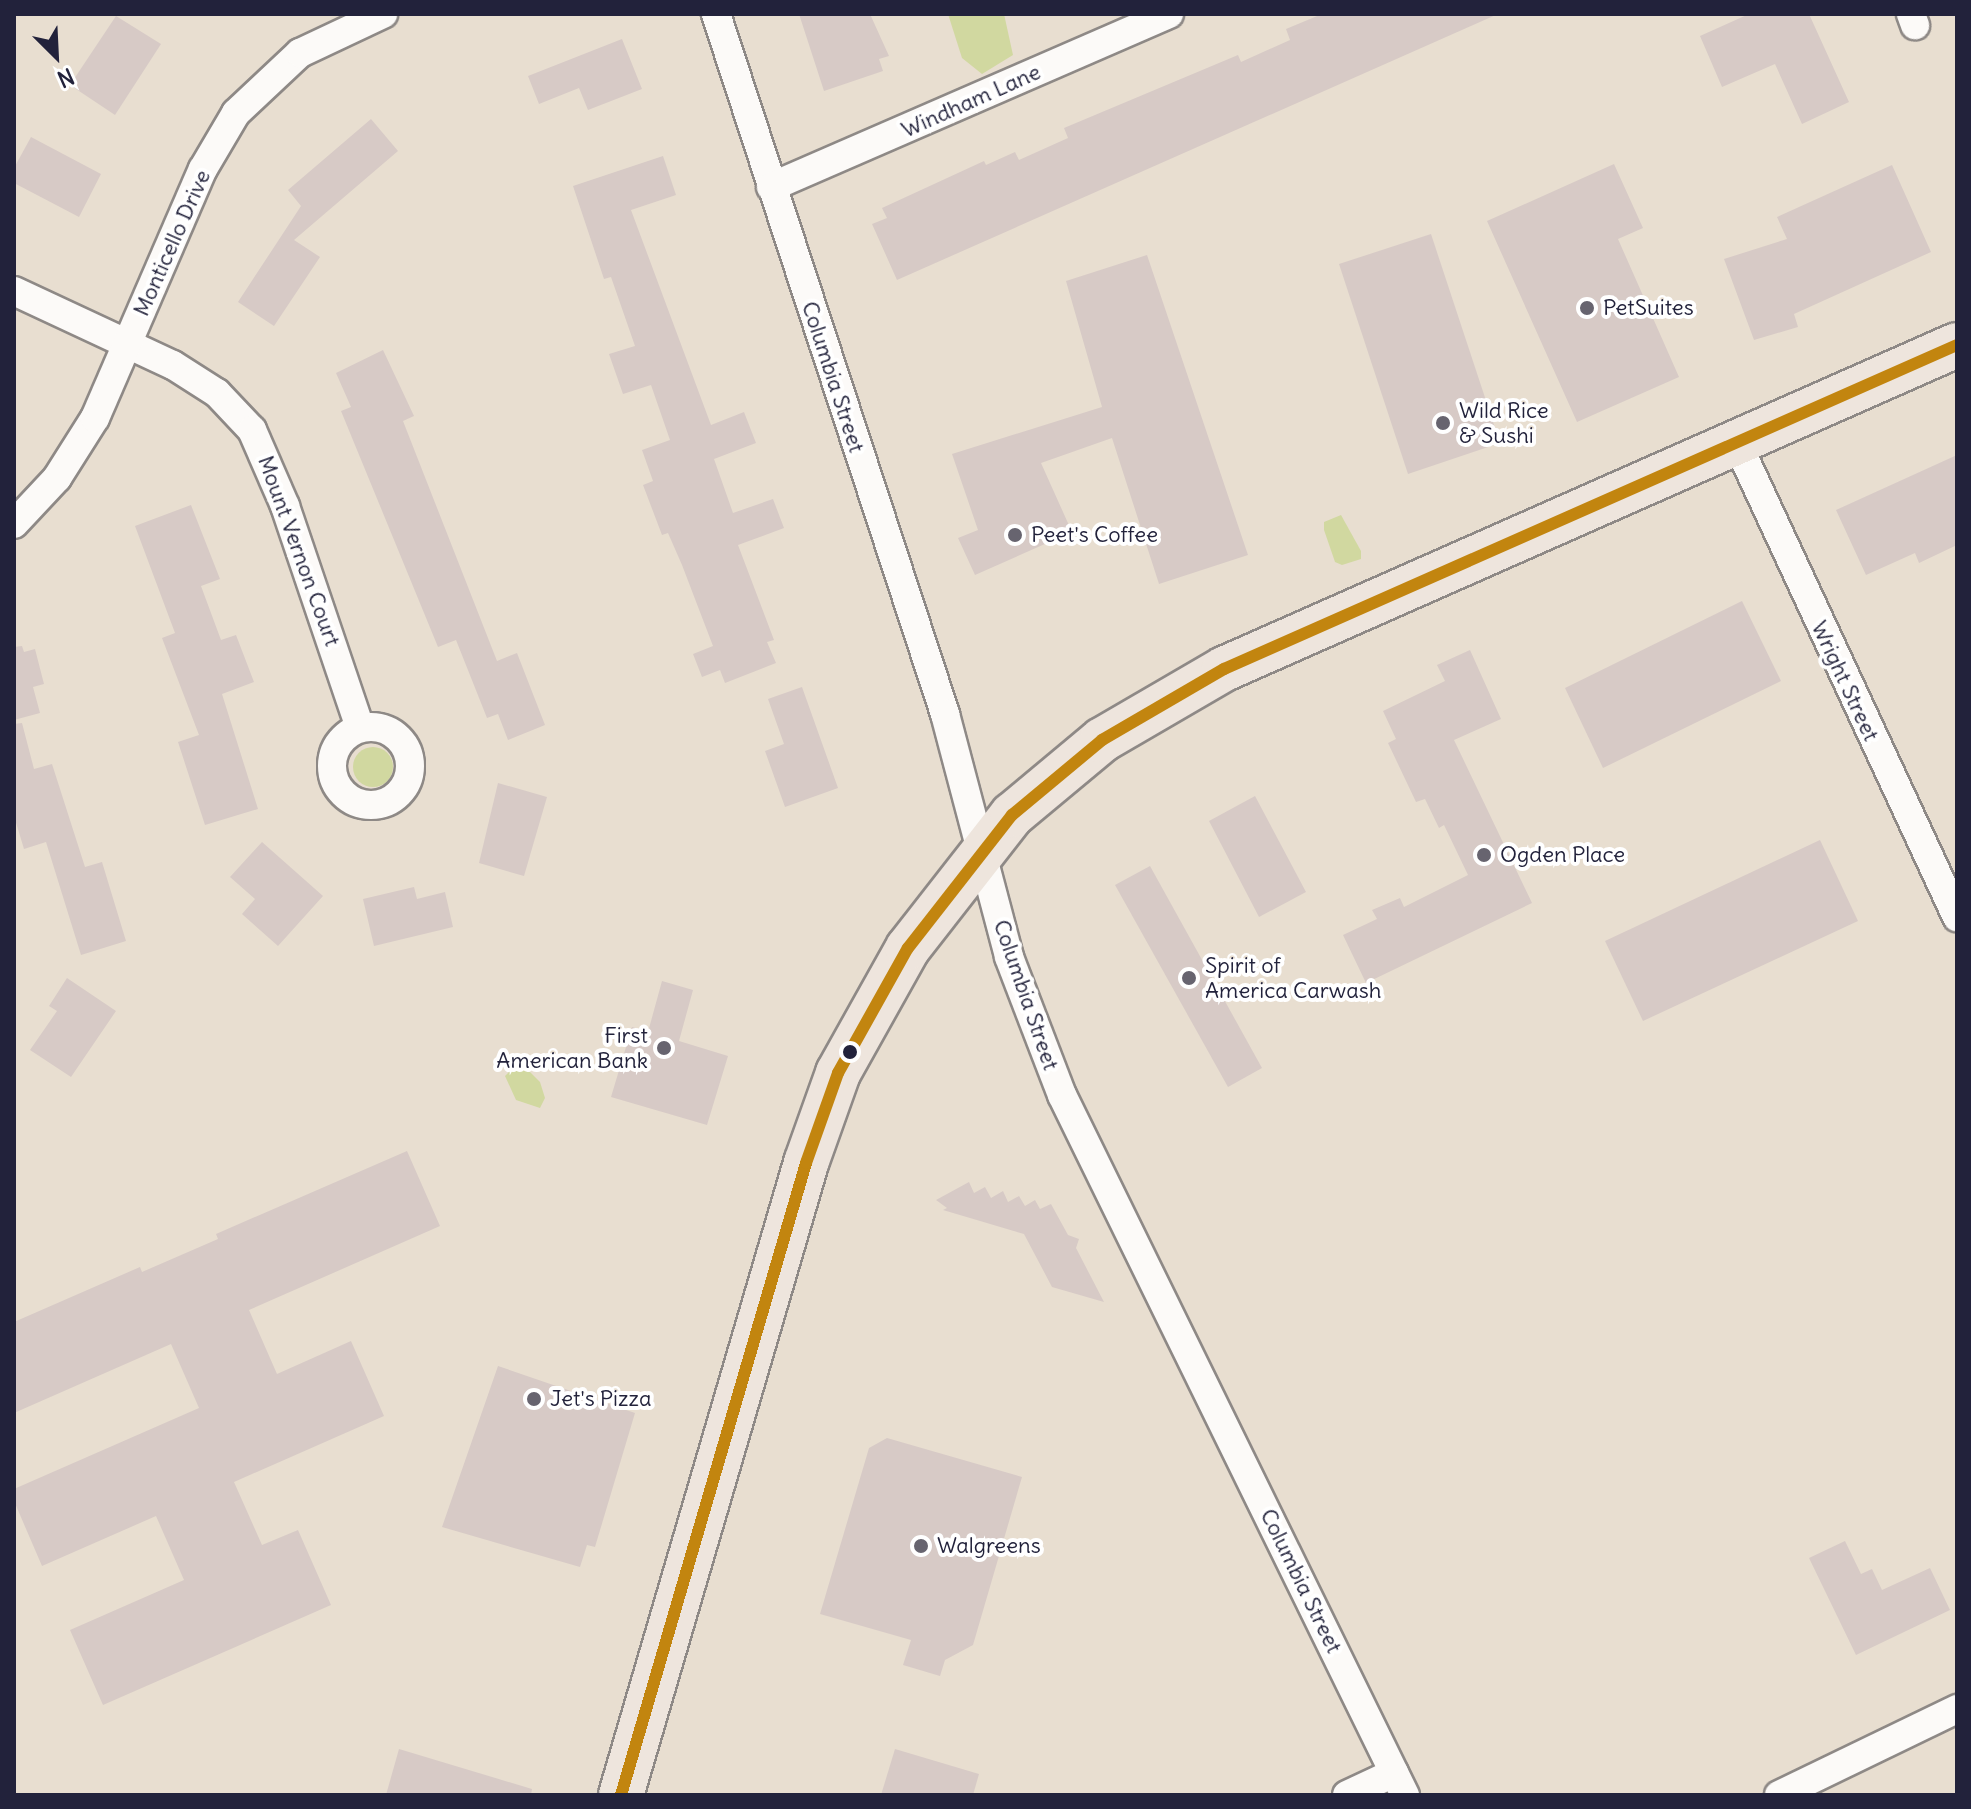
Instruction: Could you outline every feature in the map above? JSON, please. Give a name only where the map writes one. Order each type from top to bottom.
[{"type":"main road","points":[[621,1795],[806,1163],[838,1073],[908,948],[982,849],[1041,787],[1164,700],[1957,345]]},
{"type":"street","name":"Monticello Drive","points":[[14,524],[76,451],[128,344],[203,169],[236,113],[300,53],[383,14]]},
{"type":"street","name":"Columbia Street","points":[[716,14],[945,714],[1009,957],[1062,1095],[1400,1784]]},
{"type":"street","name":"Windham Lane","points":[[771,187],[1169,14]]},
{"type":"street","name":"Mount Vernon Court","points":[[14,291],[128,344],[217,393],[252,430],[285,506],[360,728]]},
{"type":"street","name":"Wright Street","points":[[1737,443],[1957,917]]},
{"type":"street","points":[[1779,1795],[1957,1709]]},
{"type":"street","points":[[1347,1795],[1400,1784]]},
{"type":"green space","points":[[948,14],[1004,14],[1013,55],[982,74],[962,58]]},
{"type":"green space","points":[[1341,515],[1361,551],[1361,559],[1342,565],[1335,562],[1324,530],[1324,522]]},
{"type":"green space","points":[[373,747],[387,753],[393,767],[387,781],[373,787],[359,781],[353,767],[359,753]]},
{"type":"green space","points":[[513,1068],[530,1072],[540,1082],[545,1098],[540,1108],[516,1100],[505,1076]]},
{"type":"building","points":[[799,14],[870,14],[889,56],[879,59],[883,71],[824,91]]},
{"type":"building","points":[[1322,14],[1498,14],[897,280],[872,224],[887,218],[882,208],[984,161],[986,165],[1015,152],[1019,160],[1068,138],[1064,128],[1238,55],[1241,62],[1290,40],[1286,29]]},
{"type":"building","points":[[1749,14],[1809,14],[1849,102],[1802,124],[1775,64],[1722,87],[1700,36]]},
{"type":"building","points":[[116,16],[161,44],[115,115],[70,85]]},
{"type":"building","points":[[622,39],[642,89],[588,110],[579,88],[539,104],[528,76]]},
{"type":"building","points":[[371,119],[398,151],[294,240],[320,257],[274,326],[238,302],[301,206],[288,190]]},
{"type":"building","points":[[31,137],[101,174],[79,217],[14,183],[14,168]]},
{"type":"building","points":[[663,156],[676,195],[631,210],[711,425],[744,412],[756,443],[714,459],[733,513],[773,499],[784,528],[738,545],[774,640],[767,642],[776,663],[725,683],[720,670],[702,677],[693,654],[713,646],[682,565],[668,533],[662,535],[643,485],[653,481],[642,450],[670,440],[651,385],[623,394],[609,354],[635,346],[611,277],[604,279],[573,186]]},
{"type":"building","name":"PetSuites","points":[[1614,164],[1643,228],[1618,239],[1679,377],[1577,422],[1487,221]]},
{"type":"building","points":[[1892,165],[1931,252],[1794,314],[1798,327],[1754,340],[1724,259],[1787,239],[1777,217]]},
{"type":"building","points":[[1431,234],[1500,443],[1408,474],[1339,264]]},
{"type":"building","points":[[1147,255],[1248,555],[1159,584],[1112,438],[1041,463],[1072,532],[975,575],[958,538],[978,530],[952,454],[1102,407],[1066,281]]},
{"type":"building","points":[[383,350],[414,416],[403,421],[497,661],[517,653],[545,725],[508,740],[498,714],[487,718],[456,640],[438,647],[341,411],[351,407],[336,373]]},
{"type":"building","points":[[1957,455],[1957,545],[1919,563],[1915,553],[1866,575],[1836,510]]},
{"type":"building","points":[[191,505],[220,579],[201,586],[221,640],[236,635],[254,682],[222,694],[258,809],[205,825],[178,742],[199,735],[162,638],[175,633],[135,526]]},
{"type":"building","points":[[1742,601],[1781,681],[1603,768],[1565,688]]},
{"type":"building","points":[[22,646],[24,652],[35,649],[44,684],[33,687],[40,713],[14,720],[14,647]]},
{"type":"building","name":"Ogden Place","points":[[1470,650],[1501,719],[1454,740],[1532,903],[1366,983],[1343,935],[1377,919],[1372,910],[1400,898],[1404,907],[1468,875],[1444,825],[1439,828],[1425,799],[1416,802],[1388,743],[1396,739],[1383,711],[1445,681],[1437,665]]},
{"type":"building","points":[[802,687],[838,788],[785,807],[765,751],[784,744],[768,699]]},
{"type":"building","points":[[22,723],[34,769],[52,764],[85,867],[102,862],[126,941],[81,955],[46,842],[24,849],[14,816],[14,724]]},
{"type":"building","points":[[498,783],[547,797],[524,876],[479,863]]},
{"type":"building","points":[[1255,796],[1306,892],[1259,917],[1209,821]]},
{"type":"building","points":[[1820,840],[1858,921],[1643,1021],[1605,941]]},
{"type":"building","points":[[262,842],[323,896],[278,946],[242,914],[255,899],[230,877]]},
{"type":"building","name":"Spirit of America Carwash","points":[[1150,866],[1262,1068],[1228,1087],[1115,885]]},
{"type":"building","points":[[414,887],[417,899],[445,892],[453,927],[374,946],[363,899]]},
{"type":"building","points":[[67,978],[116,1011],[71,1077],[30,1050],[57,1011],[49,1006]]},
{"type":"building","name":"First American Bank","points":[[662,981],[693,990],[679,1041],[728,1056],[707,1125],[611,1097],[632,1027],[648,1032]]},
{"type":"building","points":[[407,1151],[440,1226],[249,1310],[277,1374],[351,1341],[384,1416],[234,1482],[262,1545],[298,1530],[331,1605],[103,1705],[70,1630],[184,1580],[156,1516],[42,1566],[14,1501],[14,1489],[199,1408],[171,1344],[14,1413],[14,1322],[140,1267],[142,1272],[218,1239],[216,1234]]},
{"type":"building","points":[[969,1182],[974,1193],[985,1187],[991,1198],[1003,1191],[1008,1202],[1019,1196],[1025,1206],[1035,1200],[1040,1209],[1051,1204],[1068,1235],[1079,1239],[1076,1248],[1104,1302],[1052,1287],[1024,1234],[943,1210],[947,1208],[936,1200]]},
{"type":"building","points":[[498,1366],[635,1413],[595,1547],[587,1545],[580,1567],[442,1527]]},
{"type":"building","name":"Walgreens","points":[[887,1438],[1022,1477],[973,1645],[945,1660],[940,1676],[903,1665],[911,1640],[820,1614],[869,1448]]},
{"type":"building","points":[[1845,1541],[1861,1574],[1872,1569],[1882,1590],[1930,1568],[1950,1610],[1856,1655],[1809,1558]]},
{"type":"building","points":[[399,1749],[532,1789],[531,1795],[386,1795]]},
{"type":"building","points":[[895,1749],[979,1774],[973,1795],[881,1795]]},
{"type":"transit line","points":[[621,1795],[806,1163],[838,1073],[908,948],[1012,815],[1102,740],[1224,669],[1957,345]]},
{"type":"place","name":"PetSuites","points":[[1587,308]]},
{"type":"place","name":"Wild Rice & Sushi","points":[[1443,423]]},
{"type":"place","name":"Peet's Coffee","points":[[1015,535]]},
{"type":"place","name":"Ogden Place","points":[[1484,855]]},
{"type":"place","name":"Spirit of America Carwash","points":[[1189,978]]},
{"type":"place","name":"First American Bank","points":[[664,1048]]},
{"type":"place","name":"Jet's Pizza","points":[[534,1399]]},
{"type":"place","name":"Walgreens","points":[[921,1546]]}]
